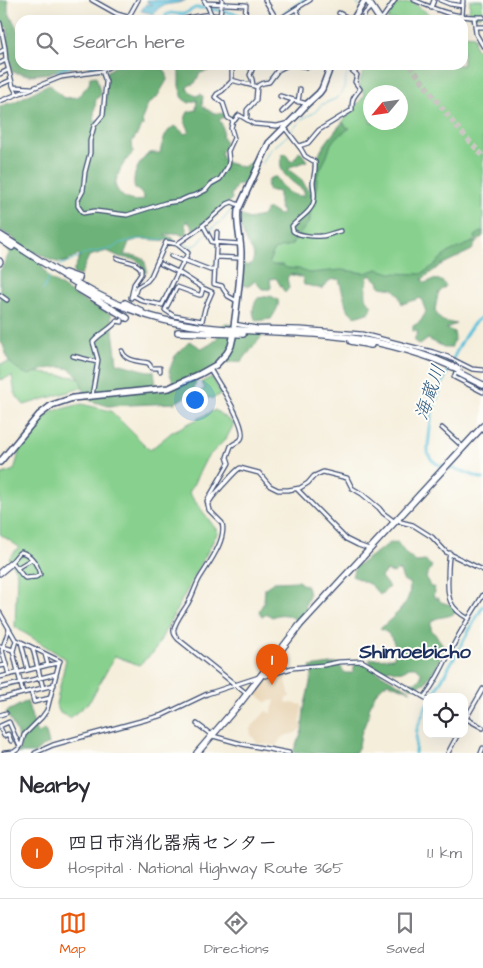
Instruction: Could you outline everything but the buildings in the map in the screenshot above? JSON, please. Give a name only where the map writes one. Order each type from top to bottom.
[{"type":"highway","points":[[365,1],[377,15]]},
{"type":"highway","points":[[0,234],[79,285],[110,302],[142,314],[176,323],[227,329],[355,338],[393,346],[437,361]]},
{"type":"highway","points":[[0,239],[125,319]]},
{"type":"highway","points":[[28,253],[66,274],[78,278]]},
{"type":"highway","points":[[77,288],[119,309],[152,321],[186,328],[243,334]]},
{"type":"highway","points":[[130,299],[148,313],[176,323]]},
{"type":"highway","points":[[178,332],[348,341],[458,366],[483,383]]},
{"type":"highway","points":[[197,753],[247,694],[300,625],[483,426]]},
{"type":"main road","points":[[356,15],[365,1]]},
{"type":"main road","points":[[234,325],[241,256],[237,214],[238,205],[267,147],[306,104],[319,93],[329,70]]},
{"type":"main road","points":[[0,462],[40,415],[52,405],[71,398],[169,388],[216,365],[227,353],[233,336]]},
{"type":"street","points":[[92,0],[121,15]]},
{"type":"street","points":[[130,15],[138,0]]},
{"type":"street","points":[[265,0],[274,15]]},
{"type":"street","points":[[284,15],[310,0]]},
{"type":"street","points":[[383,15],[395,0]]},
{"type":"street","points":[[414,0],[450,15]]},
{"type":"street","points":[[431,8],[434,0]]},
{"type":"street","points":[[440,0],[463,6]]},
{"type":"street","points":[[462,15],[463,0]]},
{"type":"street","points":[[221,2],[221,15]]},
{"type":"street","points":[[220,15],[209,8],[221,2],[246,5],[246,15]]},
{"type":"street","points":[[296,8],[299,15]]},
{"type":"street","points":[[365,15],[369,10]]},
{"type":"street","points":[[339,13],[343,15]]},
{"type":"street","points":[[468,17],[483,17]]},
{"type":"street","points":[[474,17],[477,36],[483,46]]},
{"type":"street","points":[[0,23],[8,70],[17,94]]},
{"type":"street","points":[[475,27],[483,27]]},
{"type":"street","points":[[0,52],[5,49]]},
{"type":"street","points":[[0,63],[6,60]]},
{"type":"street","points":[[0,74],[8,70]]},
{"type":"street","points":[[232,70],[232,80],[215,98],[223,103],[229,118],[233,121]]},
{"type":"street","points":[[246,119],[247,110],[256,99],[255,86],[250,75],[251,70]]},
{"type":"street","points":[[232,80],[255,86],[269,82],[278,70]]},
{"type":"street","points":[[299,146],[308,142],[319,130],[352,110],[353,98],[360,88],[355,82],[357,74],[352,70]]},
{"type":"street","points":[[0,101],[64,76],[102,71],[106,82],[103,115],[93,130],[90,141],[90,153],[84,174],[83,190],[78,200],[78,206],[83,212],[127,215],[196,195],[220,179],[228,166],[228,151],[234,138],[231,128],[233,121],[239,115],[254,124],[278,126],[289,123]]},
{"type":"street","points":[[0,85],[11,80]]},
{"type":"street","points":[[14,88],[32,88]]},
{"type":"street","points":[[298,102],[300,89]]},
{"type":"street","points":[[280,96],[306,104]]},
{"type":"street","points":[[282,112],[293,100]]},
{"type":"street","points":[[284,128],[305,156],[315,162],[316,167],[313,185],[313,204],[303,217],[292,226],[293,231],[297,234],[320,236],[341,231]]},
{"type":"street","points":[[177,244],[227,204],[232,202],[238,205]]},
{"type":"street","points":[[203,225],[210,241],[241,243]]},
{"type":"street","points":[[217,232],[214,284],[222,286],[228,296],[237,300]]},
{"type":"street","points":[[166,242],[177,244],[188,253],[162,305],[130,299],[137,287],[151,276],[166,242]]},
{"type":"street","points":[[172,256],[207,269],[215,270]]},
{"type":"street","points":[[216,257],[238,258]]},
{"type":"street","points":[[117,258],[137,264],[142,269],[134,284],[130,299]]},
{"type":"street","points":[[0,260],[0,264]]},
{"type":"street","points":[[161,264],[212,292],[204,308],[202,321],[174,316],[165,310],[176,287],[199,296],[203,288]]},
{"type":"street","points":[[0,295],[7,300]]},
{"type":"street","points":[[92,396],[97,362],[94,341],[101,333],[125,319]]},
{"type":"street","points":[[234,325],[362,334],[448,357],[458,366],[483,370]]},
{"type":"street","points":[[122,351],[127,358],[148,363],[151,368],[160,368],[160,372]]},
{"type":"street","points":[[73,356],[97,362]]},
{"type":"street","points":[[458,366],[454,377],[483,392]]},
{"type":"street","points":[[210,369],[236,412],[241,424],[242,435],[239,441],[231,446],[227,457],[229,463],[207,501],[209,510],[222,523],[222,535],[208,567],[200,577],[175,626],[174,634],[247,694]]},
{"type":"street","points":[[442,428],[463,447]]},
{"type":"street","points":[[208,505],[216,492],[240,468],[259,473],[274,489],[283,490],[296,489],[305,485],[320,473],[342,476],[349,481],[352,488],[362,494],[383,513],[396,520],[413,525],[432,537],[446,552],[483,570]]},
{"type":"street","points":[[296,489],[346,538],[370,549]]},
{"type":"street","points":[[20,552],[28,554],[38,567],[40,575],[25,578],[12,564],[0,573],[20,552]]},
{"type":"street","points":[[450,553],[448,561],[448,598],[458,612],[469,619]]},
{"type":"street","points":[[17,568],[32,559]]},
{"type":"street","points":[[428,693],[483,594]]},
{"type":"street","points":[[0,613],[1,621],[16,640],[60,661],[47,710],[24,735],[20,748],[15,753],[4,753]]},
{"type":"street","points":[[8,675],[2,646],[9,629]]},
{"type":"street","points":[[16,640],[13,650],[23,693]]},
{"type":"street","points":[[21,642],[28,670]]},
{"type":"street","points":[[2,646],[13,650]]},
{"type":"street","points":[[33,648],[43,688]]},
{"type":"street","points":[[45,654],[48,665]]},
{"type":"street","points":[[35,753],[50,746],[163,715],[207,694],[292,668],[362,661],[423,697]]},
{"type":"street","points":[[0,677],[59,663]]},
{"type":"street","points":[[0,666],[6,665]]},
{"type":"street","points":[[0,688],[56,674]]},
{"type":"street","points":[[0,699],[54,685]]},
{"type":"street","points":[[468,714],[483,689]]},
{"type":"street","points":[[31,691],[34,702],[50,698]]},
{"type":"street","points":[[0,715],[6,713]]},
{"type":"street","points":[[468,720],[483,728]]},
{"type":"street","points":[[14,731],[4,736],[0,726],[9,722],[14,731],[20,748]]},
{"type":"street","points":[[197,724],[213,736],[242,744],[290,753]]},
{"type":"street","points":[[8,734],[11,740]]},
{"type":"street","points":[[448,753],[456,738]]},
{"type":"street","points":[[481,753],[483,748]]},
{"type":"shaded area","points":[[284,671],[290,697],[286,698],[286,702],[302,705],[301,729],[281,738],[276,746],[256,743],[250,729],[266,711],[271,714],[275,700],[266,702],[252,691],[261,678]]},
{"type":"green space","points":[[0,0],[8,0],[8,11],[15,24],[15,70],[61,70],[30,75],[12,72],[5,41],[8,36],[8,29],[3,27],[0,19]]},
{"type":"green space","points":[[470,0],[482,0],[481,16],[469,16]]},
{"type":"green space","points":[[412,2],[430,15],[390,15],[395,5]]},
{"type":"green space","points":[[468,35],[474,36],[475,47],[482,56],[483,232],[470,245],[422,275],[299,277],[266,268],[265,249],[301,205],[335,131],[363,97],[363,130],[408,130],[408,85],[363,85],[363,91],[359,84],[364,70],[468,70]]},
{"type":"green space","points":[[110,70],[164,70],[167,75],[167,80],[157,97],[148,104],[142,119],[143,125],[132,142],[133,153],[124,164],[115,185],[117,190],[126,198],[134,201],[143,200],[144,198],[140,192],[135,189],[135,174],[142,160],[149,153],[160,153],[164,137],[169,130],[175,126],[185,134],[189,132],[185,119],[188,112],[196,110],[197,100],[189,103],[183,99],[179,86],[178,70],[208,70],[200,73],[195,83],[188,86],[187,89],[196,96],[201,94],[203,96],[202,105],[207,109],[215,113],[224,113],[224,117],[219,120],[223,127],[222,136],[226,147],[221,154],[225,162],[242,167],[251,162],[255,165],[247,182],[236,186],[231,195],[232,199],[194,230],[187,220],[185,226],[186,234],[183,236],[178,233],[165,235],[173,238],[174,241],[140,239],[129,242],[124,255],[144,259],[146,273],[143,272],[141,263],[134,259],[120,257],[107,251],[89,256],[80,276],[73,272],[80,256],[78,254],[66,262],[55,262],[33,251],[49,278],[85,302],[111,314],[117,363],[154,371],[157,392],[175,387],[169,371],[175,356],[190,341],[201,348],[208,345],[218,336],[224,324],[271,325],[242,361],[224,363],[197,376],[193,392],[175,403],[108,406],[91,401],[86,398],[79,377],[70,369],[60,367],[46,369],[29,375],[9,362],[3,345],[0,342],[0,271],[9,254],[7,248],[16,240],[0,230],[0,106],[14,102],[49,84],[64,98],[78,97],[89,84],[90,77],[96,76],[101,95],[96,99],[93,122],[103,120],[107,72]]},
{"type":"green space","points":[[343,122],[346,127],[350,128],[335,138],[317,176],[316,203],[310,211],[310,221],[291,245],[274,250],[269,262],[272,265],[282,265],[308,273],[342,270],[365,273],[378,269],[390,273],[421,274],[451,251],[476,241],[475,236],[483,231],[483,236],[472,250],[441,265],[422,279],[425,283],[439,280],[446,286],[438,294],[435,310],[443,321],[456,324],[446,328],[454,332],[455,338],[451,348],[446,348],[428,339],[420,345],[414,340],[418,331],[413,331],[413,326],[420,322],[426,312],[421,298],[402,304],[394,289],[381,287],[378,281],[370,275],[368,276],[366,286],[366,295],[371,305],[370,312],[355,317],[347,309],[339,279],[330,280],[323,288],[317,288],[304,285],[302,276],[290,274],[287,278],[289,288],[285,293],[276,278],[270,279],[270,289],[262,289],[255,281],[249,286],[242,285],[242,262],[247,266],[251,264],[254,257],[243,234],[240,215],[249,219],[262,216],[268,208],[279,215],[282,214],[279,204],[279,192],[268,190],[267,187],[269,179],[274,177],[291,193],[304,196],[304,191],[290,180],[283,171],[281,160],[283,154],[286,154],[290,161],[293,161],[300,151],[307,161],[290,167],[289,170],[302,180],[312,195],[318,156],[327,141]]},
{"type":"green space","points":[[271,296],[278,300],[274,315],[271,319],[256,321],[253,310],[256,301],[258,298]]},
{"type":"green space","points":[[13,362],[32,372],[84,378],[85,387],[24,405],[15,394],[12,376],[0,380],[0,364]]},
{"type":"green space","points":[[212,377],[221,394],[212,399],[210,397],[202,402],[197,393],[205,389],[202,382]]},
{"type":"green space","points":[[82,404],[111,411],[150,450],[172,432],[215,410],[234,424],[226,439],[206,459],[189,493],[218,532],[154,652],[139,665],[115,656],[90,701],[70,718],[60,713],[56,704],[66,659],[15,627],[17,573],[9,558],[19,547],[0,534],[0,475],[14,470],[23,440],[52,411]]},
{"type":"green space","points":[[397,542],[406,554],[416,562],[425,561],[432,566],[426,577],[430,587],[434,587],[435,593],[433,595],[441,602],[451,605],[456,609],[456,612],[450,616],[436,618],[431,622],[431,629],[444,646],[444,649],[436,667],[425,683],[415,687],[409,687],[407,683],[416,682],[421,677],[421,672],[416,667],[409,667],[400,671],[390,669],[384,672],[370,664],[370,659],[393,658],[397,651],[389,635],[380,629],[405,603],[410,590],[409,583],[403,580],[400,571],[397,570],[394,573],[386,571],[381,577],[389,587],[380,595],[371,585],[352,576],[355,567],[390,543]]},
{"type":"green space","points":[[298,581],[307,586],[309,595],[305,606],[309,612],[299,624],[294,618],[287,615],[272,617],[267,614],[262,617],[259,611],[264,602],[265,588],[274,582]]},
{"type":"green space","points":[[355,662],[362,663],[411,691],[388,683],[375,694],[361,734],[359,746],[355,753],[293,752],[302,731],[304,709],[312,674],[310,667],[338,663],[345,673],[353,673]]},
{"type":"green space","points":[[27,701],[36,731],[39,733],[44,730],[49,744],[35,753],[17,753],[21,746],[6,712]]},
{"type":"water","points":[[147,0],[186,0],[164,5],[154,14],[141,11],[146,4],[152,5]]},
{"type":"waterway","points":[[283,15],[304,0]]},
{"type":"waterway","points":[[355,0],[359,6]]},
{"type":"waterway","points":[[166,15],[171,13],[184,14],[195,8],[207,8],[239,15]]},
{"type":"waterway","points":[[262,164],[269,151],[286,137],[302,119],[315,112],[321,105],[341,94],[349,70]]},
{"type":"waterway","points":[[208,231],[237,206]]},
{"type":"waterway","points":[[179,244],[194,246],[206,234]]},
{"type":"waterway","points":[[59,265],[70,262],[83,254],[111,249],[121,243],[132,240],[162,239],[175,242]]},
{"type":"waterway","points":[[43,291],[49,277]]},
{"type":"waterway","name":"海蔵川","points":[[483,317],[476,321],[468,331],[445,376],[432,414],[428,449],[428,454],[437,464],[483,479]]},
{"type":"waterway","name":"海蔵川","points":[[434,693],[483,606]]},
{"type":"waterway","name":"海蔵川","points":[[415,753],[417,729],[423,714]]},
{"type":"tunnel","points":[[414,70],[455,125],[483,156]]},
{"type":"tunnel","points":[[123,317],[130,299]]},
{"type":"place","name":"四日市消化器病センター","points":[[272,685]]},
{"type":"district","name":"Shimoebicho","points":[[415,651]]}]
